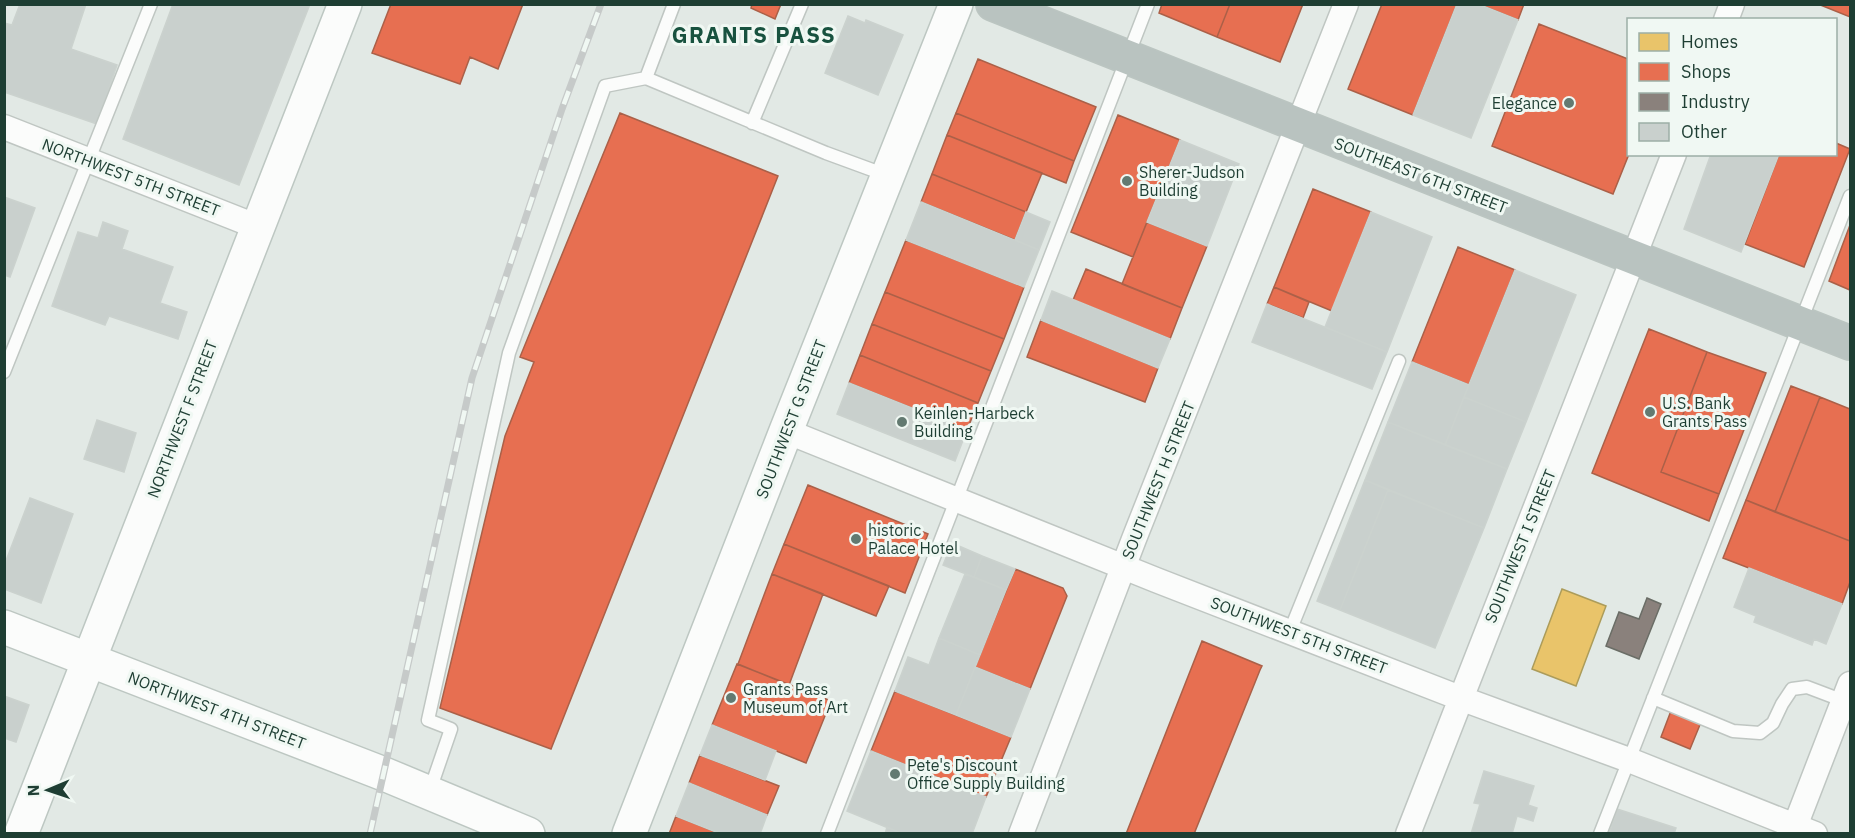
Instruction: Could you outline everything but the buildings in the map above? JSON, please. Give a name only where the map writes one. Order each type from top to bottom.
[{"type":"highway","name":"SOUTHEAST 6TH STREET","points":[[993,4],[1851,343]]},
{"type":"street","name":"NORTHWEST F STREET","points":[[21,834],[345,4]]},
{"type":"street","name":"SOUTHWEST G STREET","points":[[629,834],[956,4]]},
{"type":"street","name":"SOUTHWEST H STREET","points":[[1021,834],[1346,4]]},
{"type":"street","name":"NORTHWEST 5TH STREET","points":[[4,127],[258,227]]},
{"type":"street","name":"SOUTHWEST I STREET","points":[[1408,834],[1673,156]]},
{"type":"street","name":"SOUTHWEST 5TH STREET","points":[[786,431],[1124,567],[1460,698],[1629,760],[1801,831]]},
{"type":"street","name":"NORTHWEST 4TH STREET","points":[[4,627],[528,834]]},
{"type":"street","points":[[1801,831],[1847,693]]},
{"type":"lane","points":[[4,372],[151,4]]},
{"type":"lane","points":[[646,78],[674,4]]},
{"type":"lane","points":[[752,123],[802,4]]},
{"type":"lane","points":[[827,834],[1148,4]]},
{"type":"lane","points":[[429,793],[452,729],[428,720],[509,353],[605,86],[646,78],[887,176]]},
{"type":"lane","points":[[1600,834],[1851,196]]},
{"type":"lane","points":[[1290,631],[1399,361]]},
{"type":"lane","points":[[1653,698],[1733,731],[1760,733],[1773,723],[1792,689],[1807,687],[1847,693]]},
{"type":"railway","points":[[370,834],[472,378],[562,109],[601,4]]},
{"type":"place","name":"Elegance","points":[[1569,103]]},
{"type":"place","name":"Sherer-Judson Building","points":[[1127,181]]},
{"type":"place","name":"U.S. Bank Grants Pass","points":[[1650,412]]},
{"type":"place","name":"Keinlen-Harbeck Building","points":[[902,422]]},
{"type":"place","name":"historic Palace Hotel","points":[[856,539]]},
{"type":"place","name":"Grants Pass Museum of Art","points":[[731,698]]},
{"type":"place","name":"Pete's Discount Office Supply Building","points":[[895,774]]},
{"type":"district","name":"GRANTS PASS","points":[[754,34]]}]
